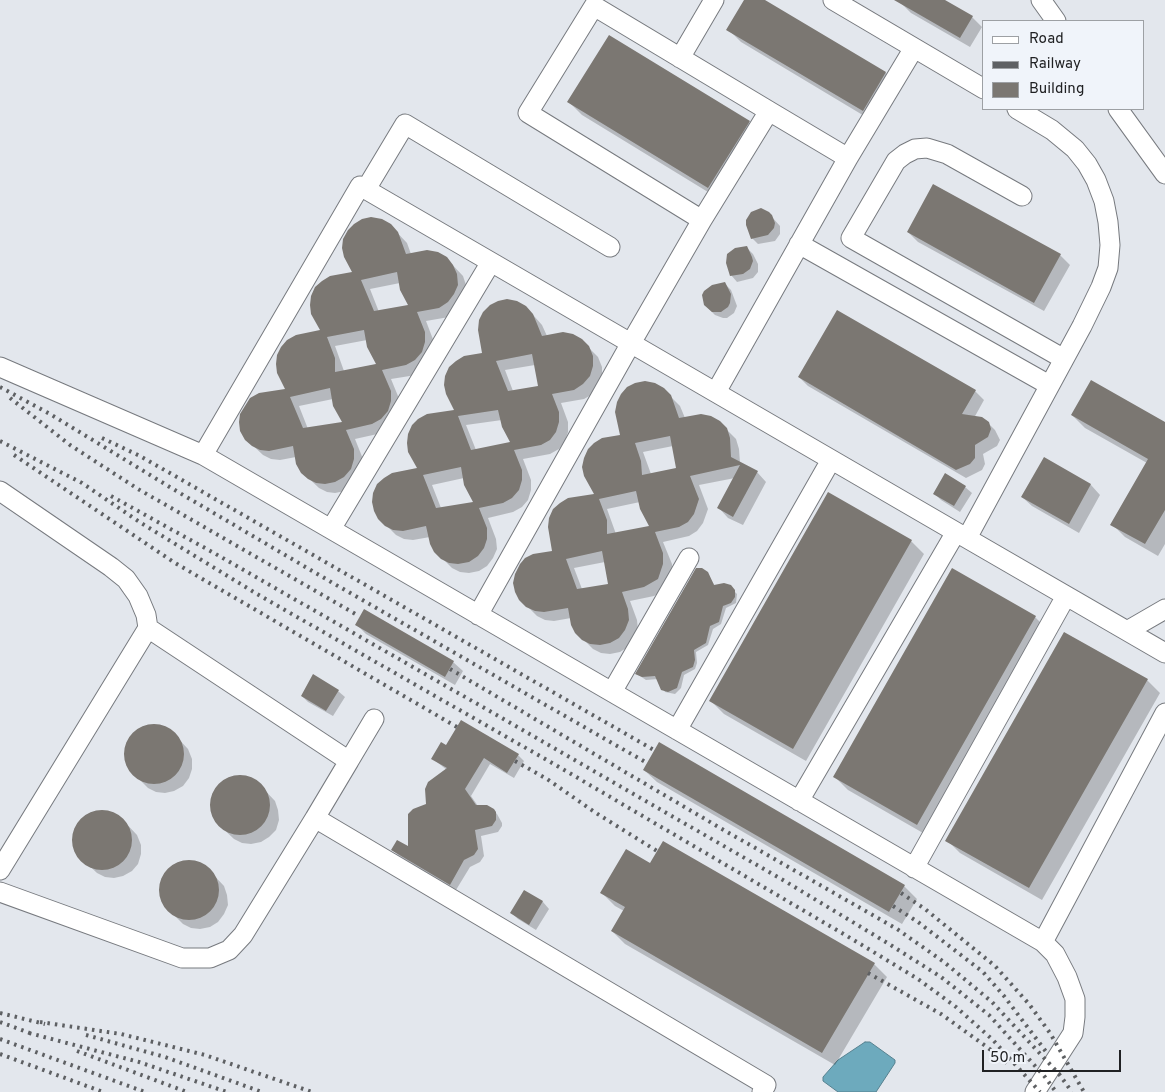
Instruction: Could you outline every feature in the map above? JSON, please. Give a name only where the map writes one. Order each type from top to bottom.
[{"type":"street","points":[[680,58],[714,0]]},
{"type":"street","points":[[833,0],[982,88]]},
{"type":"street","points":[[1041,0],[1055,20]]},
{"type":"street","points":[[702,220],[528,113],[594,6],[848,158]]},
{"type":"street","points":[[716,392],[848,158],[914,48]]},
{"type":"street","points":[[799,801],[961,535],[1049,385],[1082,326],[1108,268],[1110,245],[1104,201],[1087,164],[1075,149],[1052,130],[1019,110]]},
{"type":"street","points":[[1119,110],[1165,174]]},
{"type":"street","points":[[478,615],[702,220],[769,111]]},
{"type":"street","points":[[366,189],[405,124],[610,247]]},
{"type":"street","points":[[1022,196],[947,154],[927,148],[915,149],[896,161],[851,238],[1064,359]]},
{"type":"street","points":[[203,455],[360,186],[1165,653]]},
{"type":"street","points":[[799,244],[1049,385]]},
{"type":"street","points":[[331,529],[491,262]]},
{"type":"street","points":[[0,367],[203,455],[1043,942],[1055,954],[1067,977],[1075,998],[1075,1017],[1073,1033],[1035,1092]]},
{"type":"street","points":[[677,730],[831,460]]},
{"type":"street","points":[[0,491],[112,567],[126,579],[138,596],[146,615],[148,628],[0,870]]},
{"type":"street","points":[[612,692],[689,558]]},
{"type":"street","points":[[914,868],[1066,596]]},
{"type":"street","points":[[1127,631],[1165,609]]},
{"type":"street","points":[[148,628],[349,761]]},
{"type":"street","points":[[1043,942],[1165,713]]},
{"type":"street","points":[[0,892],[182,958],[210,958],[229,950],[242,935],[374,719]]},
{"type":"street","points":[[315,818],[766,1086],[762,1092]]},
{"type":"water","points":[[865,1042],[870,1042],[895,1060],[895,1063],[876,1092],[838,1092],[823,1081],[823,1077],[838,1060]]},
{"type":"building","points":[[744,0],[765,0],[886,72],[863,111],[726,30]]},
{"type":"building","points":[[894,0],[945,0],[973,16],[960,38]]},
{"type":"building","points":[[609,35],[750,121],[708,188],[567,102]]},
{"type":"building","points":[[933,184],[1061,254],[1034,303],[907,232]]},
{"type":"building","points":[[761,208],[772,215],[775,223],[774,228],[768,235],[751,239],[746,220],[751,212]]},
{"type":"building","points":[[371,217],[382,219],[391,224],[398,232],[406,254],[427,250],[438,252],[447,257],[457,274],[458,285],[448,302],[439,308],[417,312],[425,332],[425,342],[422,352],[415,360],[406,365],[382,370],[391,391],[388,411],[381,419],[372,424],[346,430],[354,449],[351,469],[344,477],[335,482],[316,483],[301,473],[296,464],[293,446],[269,451],[260,450],[245,440],[240,431],[240,414],[250,398],[259,393],[285,389],[277,373],[277,355],[287,340],[296,335],[320,330],[311,314],[311,296],[315,287],[330,276],[352,272],[344,257],[343,239],[348,230],[362,219]],"holes":[[[397,272],[400,290],[408,305],[374,311],[361,280]],[[364,330],[367,347],[376,364],[335,372],[335,358],[327,337]],[[330,388],[333,406],[342,422],[303,428],[290,397]]]},
{"type":"building","points":[[747,246],[753,261],[750,269],[743,274],[730,276],[726,263],[727,254],[735,248]]},
{"type":"building","points":[[725,282],[731,294],[730,303],[721,312],[712,312],[704,305],[702,295],[712,285]]},
{"type":"building","points":[[507,299],[517,301],[526,306],[533,314],[542,336],[563,332],[573,334],[582,339],[589,346],[593,356],[593,366],[590,376],[583,384],[574,390],[552,394],[559,412],[559,422],[556,432],[550,440],[541,445],[514,450],[522,470],[519,490],[512,498],[503,503],[479,508],[487,528],[487,539],[484,548],[478,556],[469,562],[449,563],[441,559],[434,552],[426,526],[403,531],[393,530],[385,526],[378,519],[374,511],[373,493],[377,484],[392,473],[417,468],[408,452],[408,434],[412,425],[427,414],[454,410],[446,394],[445,376],[449,367],[464,356],[482,353],[478,330],[479,320],[483,312],[490,305]],"holes":[[[532,354],[538,386],[508,391],[496,361]],[[498,410],[502,427],[510,442],[471,450],[458,416]],[[461,467],[464,485],[473,502],[436,508],[423,475]]]},
{"type":"building","points":[[837,310],[976,390],[962,414],[982,417],[989,422],[991,429],[988,437],[975,445],[975,458],[970,464],[956,470],[798,377]]},
{"type":"building","points":[[1091,380],[1165,422],[1165,510],[1145,544],[1110,525],[1148,459],[1071,415]]},
{"type":"building","points":[[645,381],[655,383],[664,388],[671,395],[679,418],[701,414],[711,416],[720,421],[727,428],[730,438],[731,457],[758,471],[733,517],[717,508],[740,465],[690,476],[699,499],[694,514],[688,522],[679,527],[655,532],[663,553],[663,564],[658,579],[644,587],[622,592],[628,609],[629,620],[619,638],[610,643],[590,644],[582,640],[575,633],[571,625],[568,608],[544,612],[526,607],[519,600],[513,583],[515,574],[525,558],[533,554],[552,551],[548,527],[553,509],[568,498],[594,494],[584,476],[582,467],[584,458],[588,449],[594,443],[602,438],[620,435],[615,412],[617,402],[627,387]],"holes":[[[670,436],[676,468],[642,475],[641,461],[635,443]],[[636,491],[640,509],[649,526],[607,534],[607,520],[599,499]],[[602,551],[608,584],[577,589],[566,559]]]},
{"type":"building","points":[[1044,457],[1091,484],[1069,524],[1021,497]]},
{"type":"building","points":[[945,473],[966,486],[954,506],[933,494]]},
{"type":"building","points":[[828,492],[912,540],[793,749],[709,701]]},
{"type":"building","points":[[696,568],[702,568],[708,572],[714,585],[724,583],[731,585],[735,590],[735,597],[731,603],[723,606],[719,622],[710,626],[706,643],[694,650],[695,660],[693,667],[682,672],[677,688],[668,692],[661,690],[655,676],[642,677],[635,674]]},
{"type":"building","points":[[952,568],[1036,616],[917,825],[833,777]]},
{"type":"building","points":[[364,609],[454,661],[445,677],[355,625]]},
{"type":"building","points":[[1064,632],[1148,679],[1029,888],[945,841]]},
{"type":"building","points":[[313,674],[339,690],[326,711],[301,696]]},
{"type":"building","points":[[461,720],[519,754],[507,773],[484,758],[465,789],[476,805],[487,805],[494,809],[496,820],[492,826],[475,830],[478,849],[474,855],[464,860],[450,885],[391,850],[397,840],[408,846],[408,814],[413,809],[426,804],[425,789],[428,782],[447,768],[431,759],[441,742],[446,745]]},
{"type":"building","points":[[154,724],[170,729],[175,733],[179,738],[184,754],[179,770],[175,775],[170,779],[154,784],[138,779],[133,775],[129,770],[124,754],[129,738],[133,733],[138,729]]},
{"type":"building","points":[[659,742],[905,885],[889,912],[643,770]]},
{"type":"building","points":[[240,775],[256,780],[261,784],[265,789],[270,805],[265,821],[261,826],[256,830],[240,835],[224,830],[219,826],[215,821],[210,805],[215,789],[219,784],[224,780]]},
{"type":"building","points":[[102,810],[118,815],[123,819],[127,824],[132,840],[127,856],[123,861],[118,865],[102,870],[86,865],[81,861],[77,856],[72,840],[77,824],[81,819],[86,815]]},
{"type":"building","points":[[663,841],[875,963],[822,1053],[611,931],[625,907],[600,893],[626,849],[650,863]]},
{"type":"building","points":[[189,860],[205,865],[210,869],[214,874],[219,890],[214,906],[210,911],[205,915],[189,920],[173,915],[168,911],[164,906],[159,890],[164,874],[168,869],[173,865]]},
{"type":"building","points":[[524,890],[543,901],[529,925],[510,913]]},
{"type":"railway","points":[[0,387],[50,414],[331,582],[647,763]]},
{"type":"railway","points":[[10,398],[70,445],[138,489],[359,616]]},
{"type":"railway","points":[[102,438],[140,456],[654,750]]},
{"type":"railway","points":[[0,441],[82,483],[141,523],[257,594],[566,771],[918,979],[956,1007],[993,1040],[1040,1092]]},
{"type":"railway","points":[[14,455],[175,563],[457,727]]},
{"type":"railway","points":[[111,496],[514,725],[788,883],[889,944],[941,977],[989,1015],[1045,1077],[1056,1092]]},
{"type":"railway","points":[[450,669],[722,829],[897,929],[944,962],[992,1002],[1059,1074],[1072,1092]]},
{"type":"railway","points":[[515,761],[547,779],[596,813],[657,851]]},
{"type":"railway","points":[[901,893],[925,909],[995,966],[1029,1004],[1050,1033],[1084,1092]]},
{"type":"railway","points":[[893,906],[918,922],[983,972],[1004,996],[1047,1053]]},
{"type":"railway","points":[[868,973],[941,1014],[1007,1063]]},
{"type":"railway","points":[[0,1013],[45,1024]]},
{"type":"railway","points":[[0,1022],[35,1035]]},
{"type":"railway","points":[[40,1022],[121,1034],[205,1055],[312,1092]]},
{"type":"railway","points":[[29,1033],[139,1062],[227,1092]]},
{"type":"railway","points":[[86,1035],[165,1057],[262,1092]]},
{"type":"railway","points":[[0,1039],[145,1092]]},
{"type":"railway","points":[[77,1051],[187,1092]]},
{"type":"railway","points":[[0,1054],[103,1092]]}]
